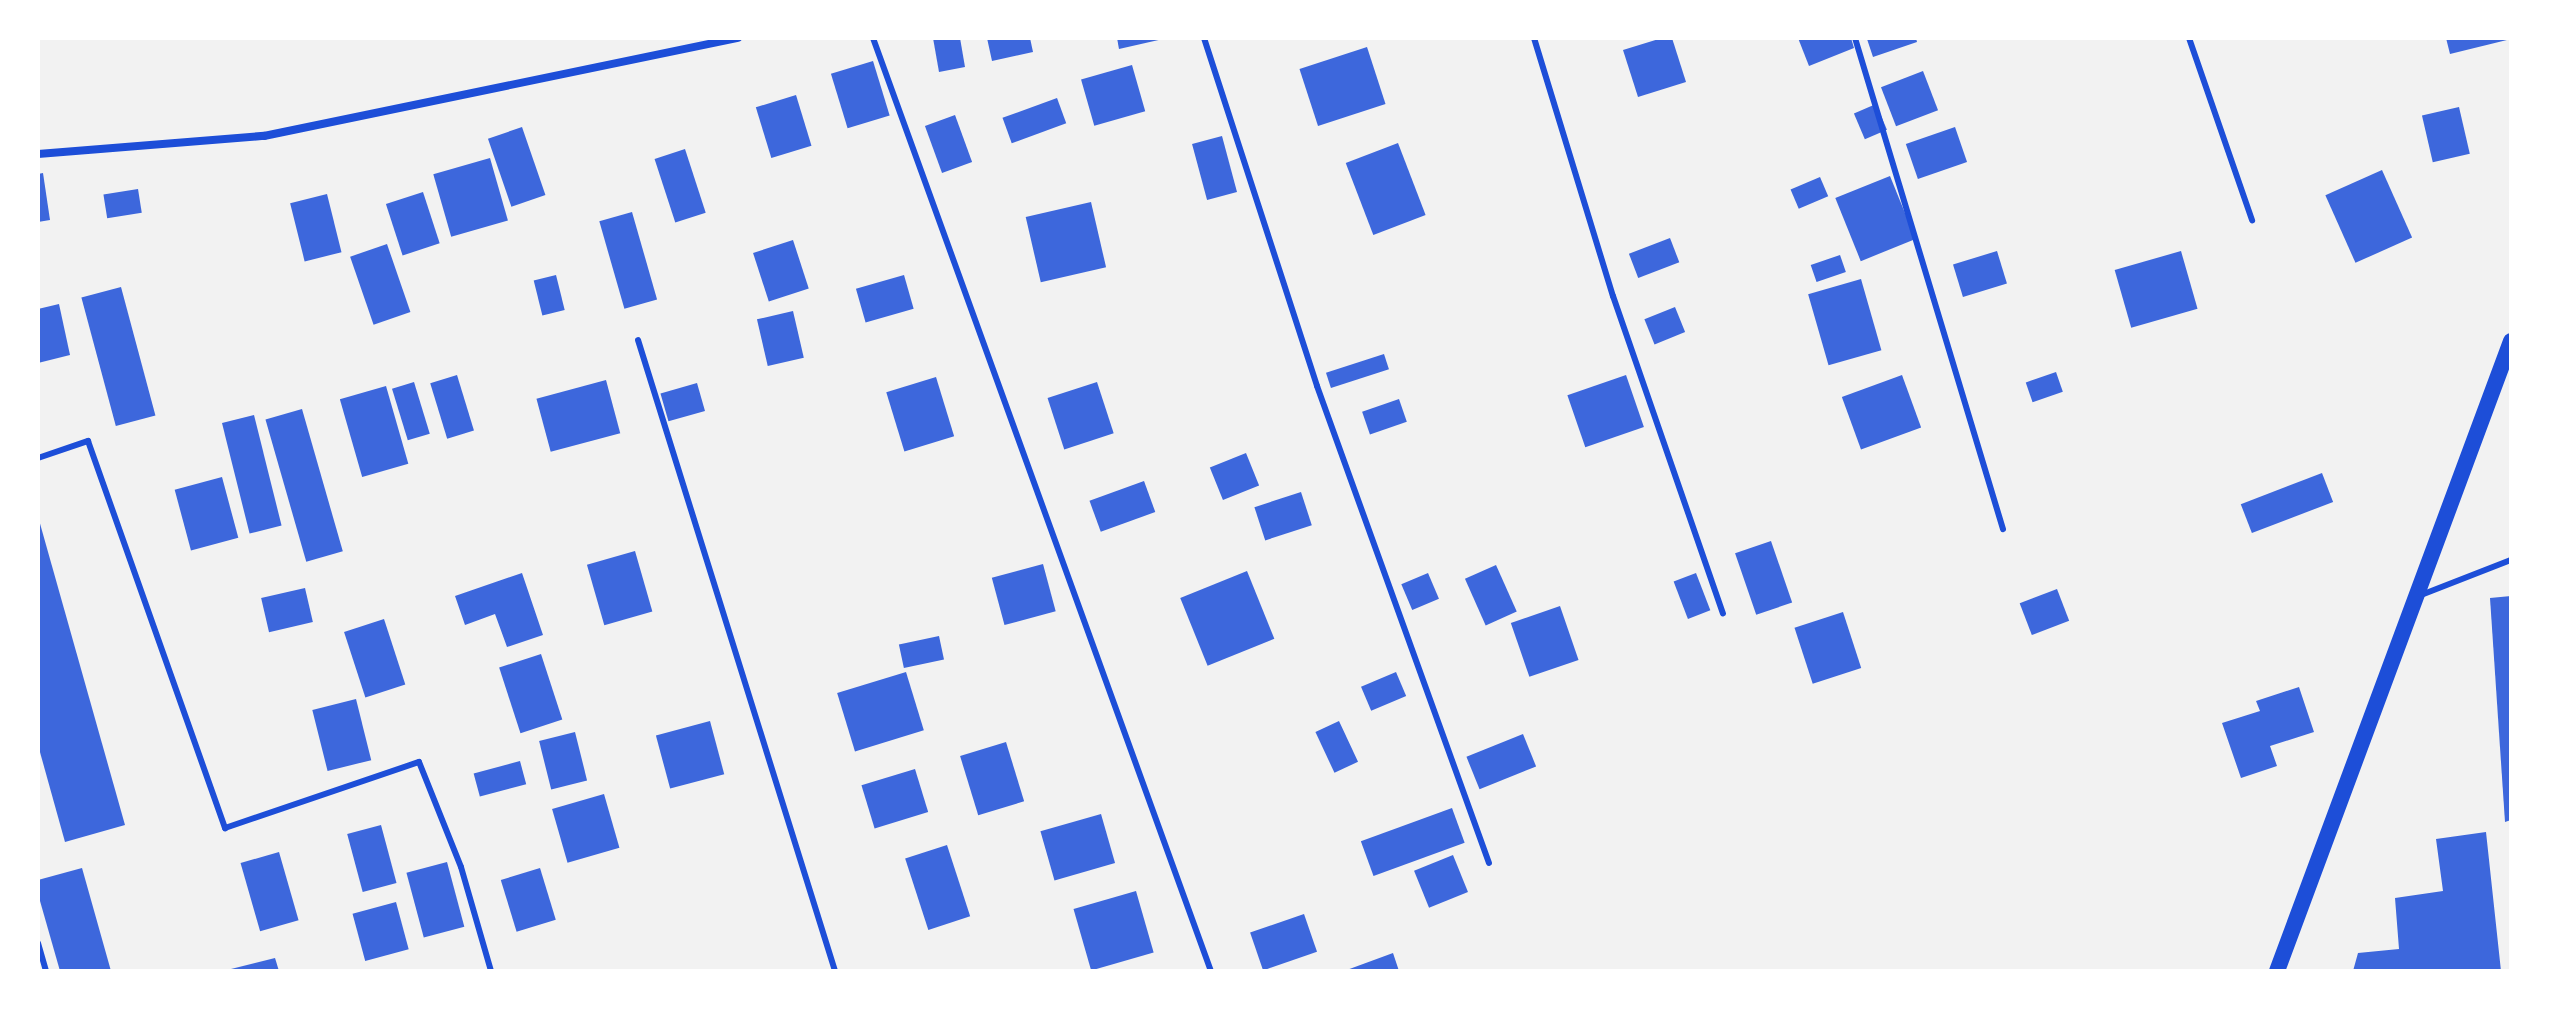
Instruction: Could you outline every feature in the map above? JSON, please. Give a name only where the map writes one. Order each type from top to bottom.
[{"type":"main road","points":[[2277,971],[2511,341]]},
{"type":"street","points":[[38,154],[264,136],[738,38]]},
{"type":"lane","points":[[873,38],[1211,971]]},
{"type":"lane","points":[[1204,38],[1317,386],[1489,863]]},
{"type":"lane","points":[[1534,38],[1613,296],[1723,614]]},
{"type":"lane","points":[[1855,38],[2003,529]]},
{"type":"lane","points":[[2189,38],[2252,220]]},
{"type":"lane","points":[[638,340],[835,971]]},
{"type":"lane","points":[[38,458],[88,441],[225,828],[419,762],[461,867],[491,971]]},
{"type":"lane","points":[[2418,596],[2511,560]]},
{"type":"lane","points":[[38,943],[46,971]]},
{"type":"building","points":[[933,38],[960,38],[965,67],[939,72]]},
{"type":"building","points":[[987,38],[1030,38],[1033,52],[992,61]]},
{"type":"building","points":[[1117,38],[1163,38],[1163,39],[1119,49]]},
{"type":"building","points":[[1672,38],[1686,82],[1638,97],[1623,50]]},
{"type":"building","points":[[1798,38],[1851,38],[1854,48],[1809,66]]},
{"type":"building","points":[[1916,38],[1917,42],[1873,57],[1867,39]]},
{"type":"building","points":[[2446,38],[2511,38],[2511,39],[2450,54]]},
{"type":"building","points":[[1367,47],[1386,104],[1318,126],[1299,69]]},
{"type":"building","points":[[873,61],[890,116],[848,128],[831,74]]},
{"type":"building","points":[[1132,65],[1145,111],[1094,126],[1081,80]]},
{"type":"building","points":[[1923,71],[1938,110],[1896,126],[1881,87]]},
{"type":"building","points":[[796,95],[811,146],[771,158],[756,107]]},
{"type":"building","points":[[1057,98],[1066,123],[1012,143],[1002,118]]},
{"type":"building","points":[[1876,104],[1887,130],[1865,139],[1854,113]]},
{"type":"building","points":[[2459,107],[2470,154],[2433,162],[2422,116]]},
{"type":"building","points":[[955,115],[972,162],[942,173],[925,126]]},
{"type":"building","points":[[522,127],[545,195],[511,207],[488,139]]},
{"type":"building","points":[[1955,127],[1967,162],[1918,179],[1906,144]]},
{"type":"building","points":[[1222,136],[1237,192],[1207,200],[1192,144]]},
{"type":"building","points":[[1398,143],[1426,215],[1373,235],[1346,163]]},
{"type":"building","points":[[685,149],[706,213],[675,223],[655,159]]},
{"type":"building","points":[[490,158],[508,220],[451,237],[433,174]]},
{"type":"building","points":[[2382,170],[2412,238],[2355,263],[2325,195]]},
{"type":"building","points":[[43,173],[50,220],[38,222],[38,174]]},
{"type":"building","points":[[1890,176],[1915,239],[1861,261],[1835,198]]},
{"type":"building","points":[[1820,177],[1828,196],[1799,209],[1791,190]]},
{"type":"building","points":[[138,189],[142,213],[107,218],[103,194]]},
{"type":"building","points":[[423,192],[440,243],[403,255],[386,204]]},
{"type":"building","points":[[327,194],[342,252],[305,261],[290,203]]},
{"type":"building","points":[[1091,202],[1106,267],[1041,282],[1026,217]]},
{"type":"building","points":[[632,212],[657,299],[624,309],[599,221]]},
{"type":"building","points":[[1670,238],[1679,262],[1638,278],[1629,254]]},
{"type":"building","points":[[793,240],[809,289],[769,301],[753,253]]},
{"type":"building","points":[[387,244],[410,312],[374,325],[350,257]]},
{"type":"building","points":[[1997,251],[2007,284],[1963,297],[1953,264]]},
{"type":"building","points":[[2181,251],[2198,309],[2131,328],[2115,270]]},
{"type":"building","points":[[1840,255],[1846,272],[1817,282],[1811,265]]},
{"type":"building","points":[[556,275],[565,310],[542,315],[534,281]]},
{"type":"building","points":[[904,275],[914,309],[866,322],[856,289]]},
{"type":"building","points":[[1861,279],[1881,350],[1829,365],[1808,294]]},
{"type":"building","points":[[121,287],[155,415],[116,426],[81,298]]},
{"type":"building","points":[[59,304],[70,355],[38,363],[38,309]]},
{"type":"building","points":[[1675,307],[1685,332],[1655,344],[1644,319]]},
{"type":"building","points":[[793,311],[804,358],[768,366],[757,319]]},
{"type":"building","points":[[1384,354],[1389,369],[1331,388],[1326,373]]},
{"type":"building","points":[[2056,372],[2063,392],[2033,402],[2026,382]]},
{"type":"building","points":[[457,375],[474,430],[447,439],[430,383]]},
{"type":"building","points":[[1626,375],[1644,427],[1585,447],[1567,395]]},
{"type":"building","points":[[1902,375],[1921,428],[1861,450],[1842,397]]},
{"type":"building","points":[[936,377],[954,436],[904,451],[886,392]]},
{"type":"building","points":[[606,380],[620,433],[551,452],[536,399]]},
{"type":"building","points":[[414,382],[430,434],[408,440],[392,389]]},
{"type":"building","points":[[1097,382],[1114,433],[1064,449],[1048,398]]},
{"type":"building","points":[[697,383],[705,411],[668,421],[660,393]]},
{"type":"building","points":[[386,386],[408,464],[362,477],[340,399]]},
{"type":"building","points":[[1399,399],[1407,422],[1370,434],[1362,412]]},
{"type":"building","points":[[302,409],[343,551],[306,562],[265,419]]},
{"type":"building","points":[[254,415],[282,526],[250,534],[222,423]]},
{"type":"building","points":[[1246,453],[1259,485],[1223,500],[1210,468]]},
{"type":"building","points":[[2322,473],[2333,502],[2252,533],[2241,504]]},
{"type":"building","points":[[222,477],[238,538],[191,551],[175,490]]},
{"type":"building","points":[[1144,481],[1155,512],[1101,532],[1089,501]]},
{"type":"building","points":[[1301,492],[1312,525],[1265,540],[1254,507]]},
{"type":"building","points":[[39,520],[125,825],[65,842],[38,745]]},
{"type":"building","points":[[1771,541],[1792,602],[1756,615],[1735,553]]},
{"type":"building","points":[[635,551],[652,612],[604,625],[587,565]]},
{"type":"building","points":[[1043,564],[1056,611],[1004,625],[992,578]]},
{"type":"building","points":[[1496,565],[1517,612],[1486,625],[1465,579]]},
{"type":"building","points":[[1247,571],[1274,639],[1208,666],[1180,598]]},
{"type":"building","points":[[522,573],[543,635],[507,647],[495,614],[465,625],[455,596]]},
{"type":"building","points":[[1428,573],[1439,599],[1412,610],[1401,584]]},
{"type":"building","points":[[1696,573],[1710,610],[1688,619],[1674,582]]},
{"type":"building","points":[[305,588],[313,622],[269,632],[261,598]]},
{"type":"building","points":[[2057,589],[2069,621],[2032,635],[2020,603]]},
{"type":"building","points":[[2511,596],[2511,820],[2505,822],[2490,598]]},
{"type":"building","points":[[1560,606],[1579,660],[1529,677],[1511,623]]},
{"type":"building","points":[[1843,612],[1861,668],[1813,684],[1794,628]]},
{"type":"building","points":[[384,619],[405,685],[365,698],[344,632]]},
{"type":"building","points":[[939,636],[944,659],[904,668],[899,645]]},
{"type":"building","points":[[541,654],[562,720],[520,733],[499,668]]},
{"type":"building","points":[[906,672],[924,730],[855,751],[837,693]]},
{"type":"building","points":[[1396,672],[1406,696],[1371,711],[1361,687]]},
{"type":"building","points":[[2299,687],[2314,732],[2270,746],[2277,766],[2241,778],[2222,723],[2260,711],[2256,701]]},
{"type":"building","points":[[356,699],[371,760],[328,771],[312,710]]},
{"type":"building","points":[[710,721],[724,774],[670,789],[656,735]]},
{"type":"building","points":[[1339,721],[1358,762],[1334,773],[1315,732]]},
{"type":"building","points":[[575,732],[587,781],[551,789],[539,741]]},
{"type":"building","points":[[1523,734],[1536,766],[1480,789],[1466,757]]},
{"type":"building","points":[[1006,742],[1024,801],[978,815],[960,756]]},
{"type":"building","points":[[520,761],[526,784],[480,797],[474,773]]},
{"type":"building","points":[[915,769],[928,812],[875,828],[861,785]]},
{"type":"building","points":[[604,794],[619,848],[568,863],[552,809]]},
{"type":"building","points":[[1452,808],[1465,843],[1374,876],[1361,841]]},
{"type":"building","points":[[1101,814],[1115,863],[1054,880],[1040,831]]},
{"type":"building","points":[[381,825],[397,883],[363,892],[347,834]]},
{"type":"building","points":[[2486,832],[2501,971],[2353,971],[2358,953],[2399,949],[2395,898],[2443,891],[2436,839]]},
{"type":"building","points":[[947,845],[970,916],[928,930],[905,859]]},
{"type":"building","points":[[279,852],[299,920],[260,931],[241,863]]},
{"type":"building","points":[[1453,855],[1468,892],[1429,908],[1414,871]]},
{"type":"building","points":[[447,862],[464,927],[424,938],[406,873]]},
{"type":"building","points":[[82,868],[111,971],[60,971],[38,894],[38,880]]},
{"type":"building","points":[[540,868],[556,920],[517,932],[501,880]]},
{"type":"building","points":[[1136,891],[1154,953],[1091,970],[1074,909]]},
{"type":"building","points":[[396,902],[409,949],[365,961],[353,914]]},
{"type":"building","points":[[1304,914],[1317,952],[1263,970],[1250,933]]},
{"type":"building","points":[[1393,953],[1399,971],[1344,971]]},
{"type":"building","points":[[275,958],[279,971],[227,971],[227,970]]}]
